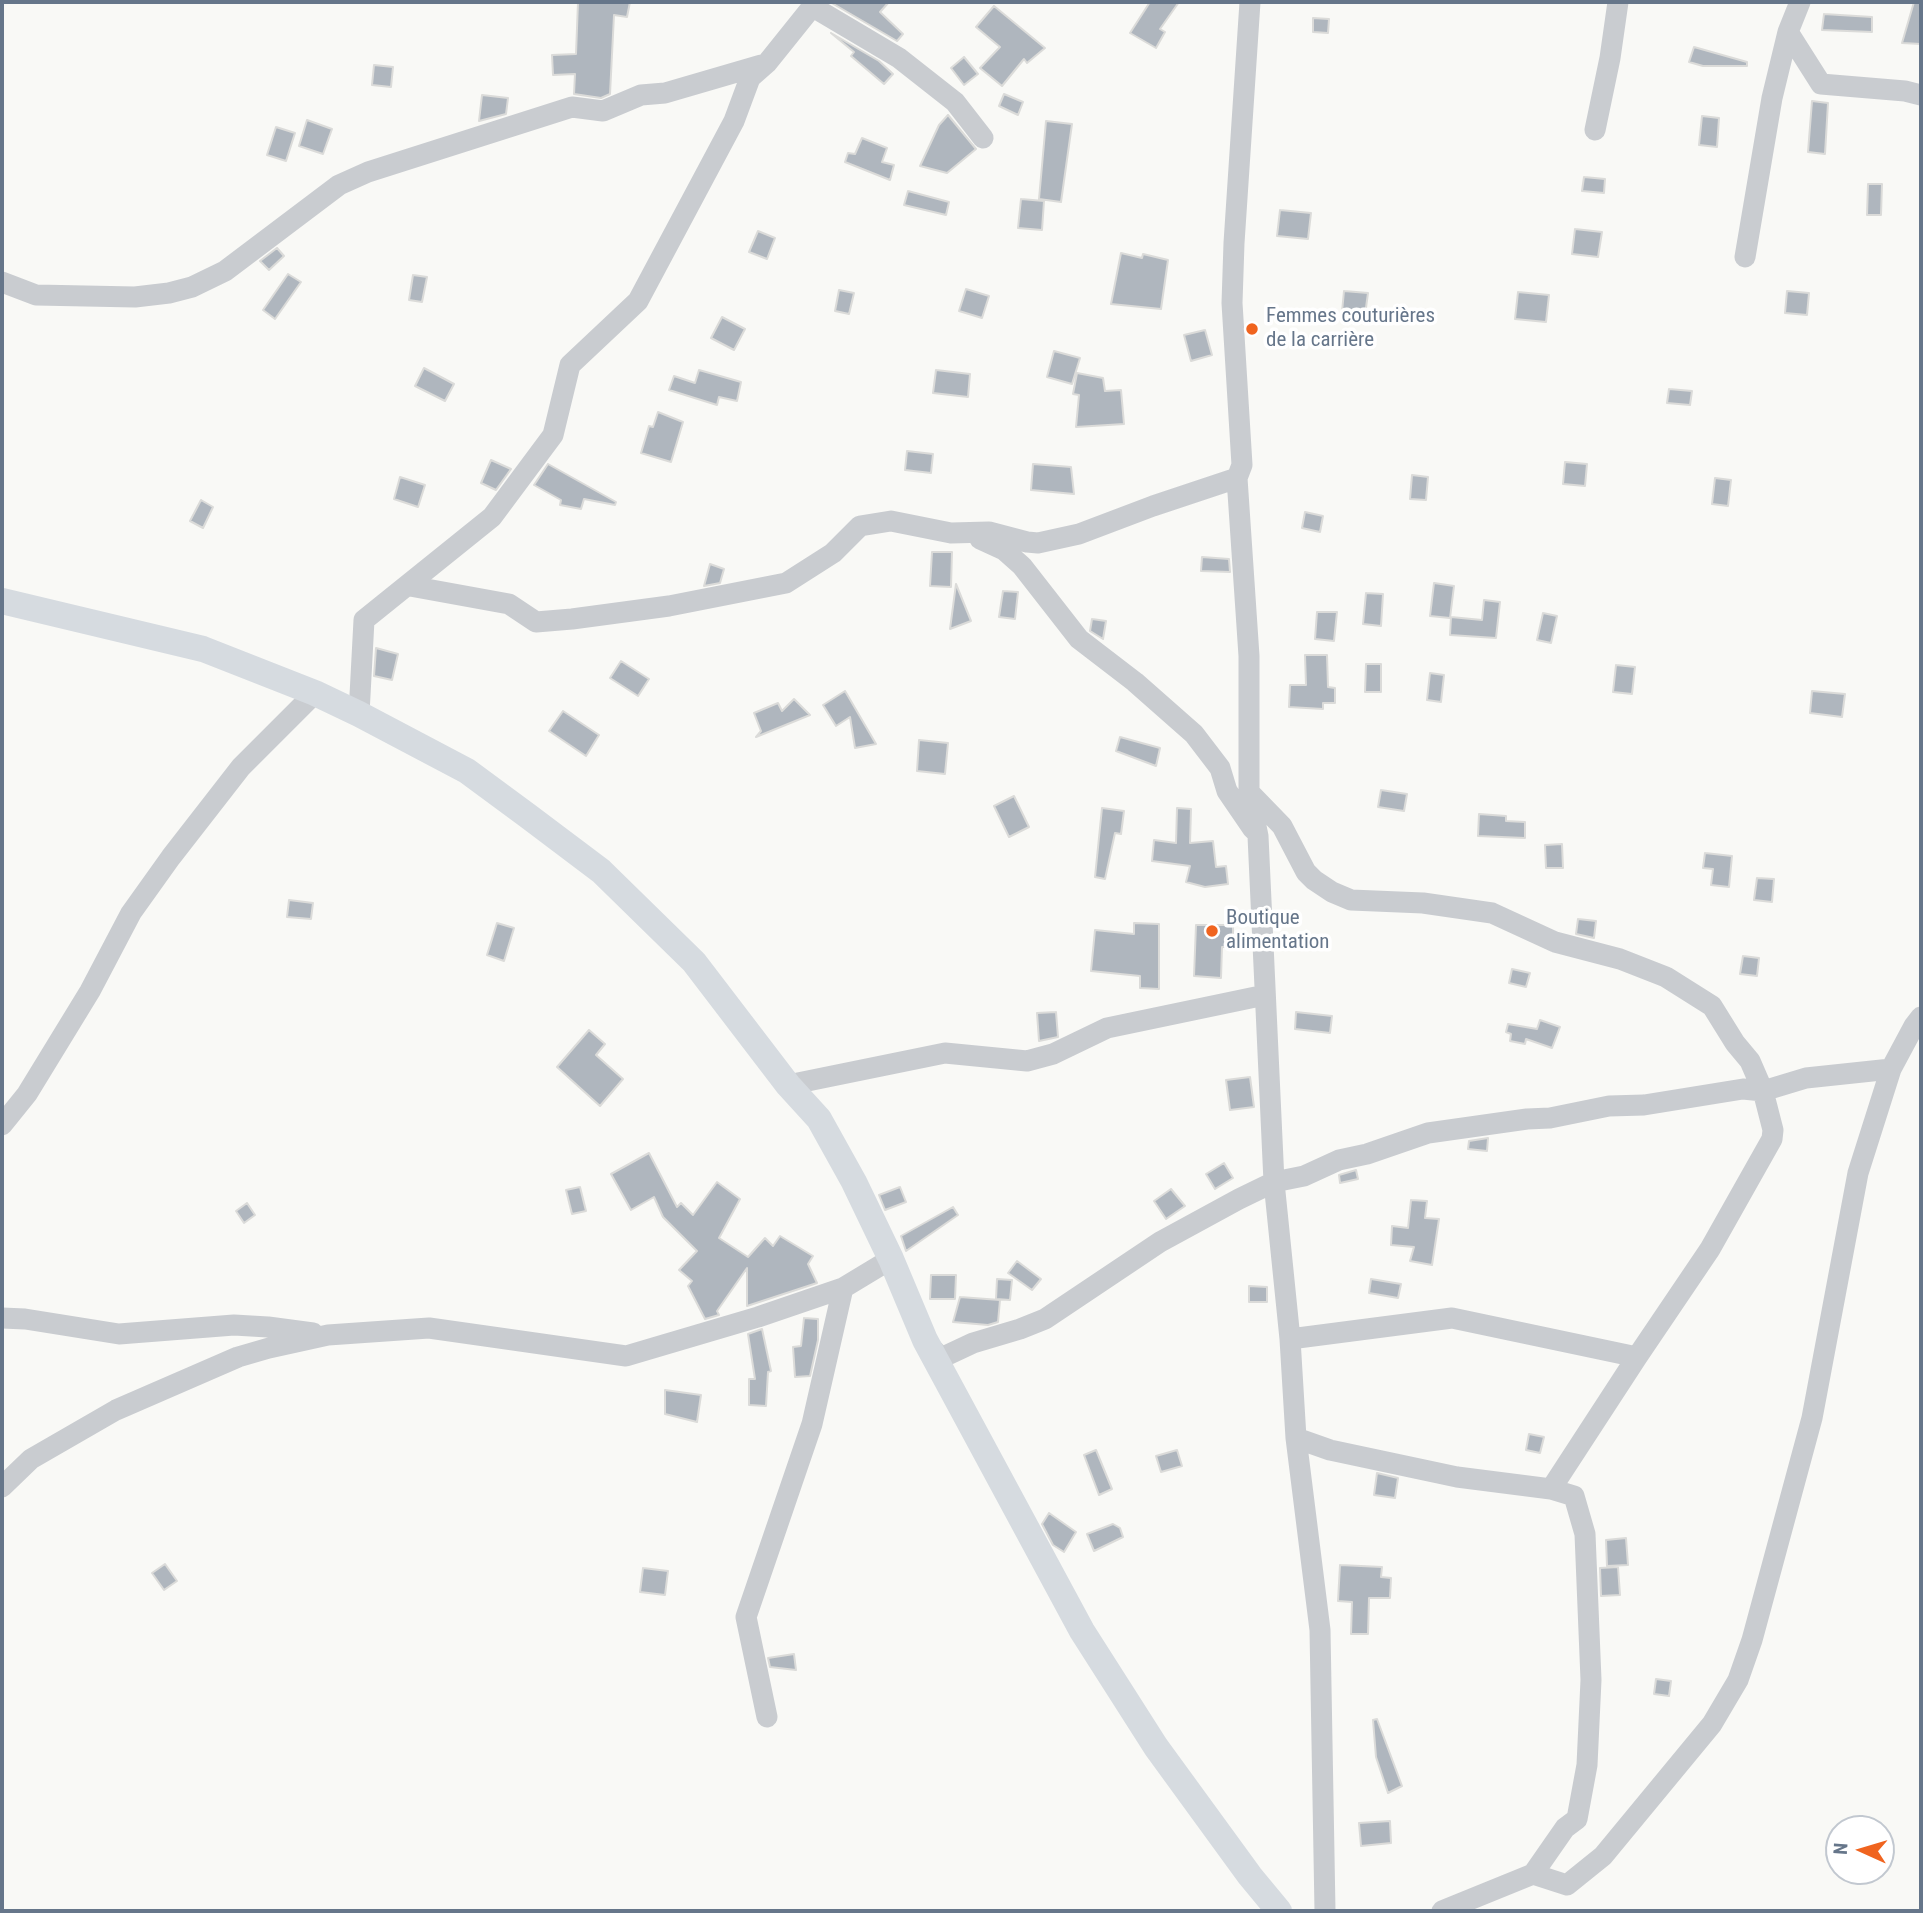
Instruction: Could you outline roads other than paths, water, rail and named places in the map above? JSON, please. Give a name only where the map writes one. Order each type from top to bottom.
[{"type":"main road","points":[[2,601],[203,649],[315,693],[359,714],[467,771],[601,871],[694,962],[788,1084],[819,1119],[854,1182],[891,1259],[925,1340],[1082,1631],[1156,1747],[1250,1876],[1279,1911]]},
{"type":"street","points":[[1250,2],[1233,272],[1242,465],[1237,478],[1249,656],[1249,792],[1258,836],[1274,1182],[1290,1339],[1296,1438],[1320,1630],[1325,1911]]},
{"type":"street","points":[[1595,130],[1618,2]]},
{"type":"street","points":[[1745,257],[1772,98],[1787,32],[1800,2]]},
{"type":"street","points":[[359,714],[364,621],[492,517],[553,435],[570,366],[638,301],[734,121],[750,78],[767,63],[814,4],[899,58],[955,102],[983,138]]},
{"type":"street","points":[[1787,32],[1821,84],[1905,91],[1921,95]]},
{"type":"street","points":[[2,282],[36,295],[135,297],[192,287],[225,271],[338,185],[368,172],[572,107],[603,111],[641,95],[665,93],[767,63]]},
{"type":"street","points":[[410,586],[509,604],[536,622],[572,619],[669,606],[786,583],[833,553],[860,526],[891,521],[951,533],[989,532],[1027,542],[1038,542],[1079,534],[1237,478]]},
{"type":"street","points":[[968,533],[1004,550],[1022,566],[1079,639],[1135,682],[1194,734],[1220,768],[1227,791],[1258,836]]},
{"type":"street","points":[[2,1125],[27,1094],[90,991],[131,913],[171,857],[241,768],[315,693]]},
{"type":"street","points":[[1249,792],[1282,826],[1306,872],[1314,880],[1351,900],[1478,909],[1555,942],[1620,959],[1666,977],[1712,1006],[1735,1043],[1750,1060],[1772,1122],[1772,1139],[1710,1249],[1551,1489]]},
{"type":"street","points":[[788,1084],[945,1053],[1027,1061],[1053,1054],[1108,1028],[1266,998]]},
{"type":"street","points":[[1533,1874],[1567,1885],[1603,1856],[1712,1724],[1738,1681],[1752,1640],[1812,1418],[1858,1173],[1891,1069],[1921,1017]]},
{"type":"street","points":[[925,1340],[940,1358],[973,1343],[1045,1319],[1160,1242],[1274,1182],[1304,1176],[1339,1160],[1367,1154],[1428,1133],[1550,1118],[1609,1106],[1644,1105],[1743,1089],[1763,1091],[1806,1078],[1891,1069]]},
{"type":"street","points":[[2,1488],[31,1459],[116,1410],[238,1357],[328,1335],[429,1328],[626,1356],[758,1317],[843,1288],[891,1259]]},
{"type":"street","points":[[767,1717],[746,1617],[812,1424],[843,1288]]},
{"type":"street","points":[[2,1318],[25,1319],[118,1334],[234,1325],[328,1335]]},
{"type":"street","points":[[1290,1339],[1452,1318],[1637,1357]]},
{"type":"street","points":[[1296,1438],[1330,1450],[1457,1478],[1551,1489],[1574,1496],[1585,1534],[1591,1680],[1587,1765],[1577,1819],[1565,1828],[1533,1874],[1442,1911]]},
{"type":"place","name":"Femmes couturières de la carrière","points":[[1252,329]]},
{"type":"place","name":"Boutique alimentation","points":[[1212,931]]}]
